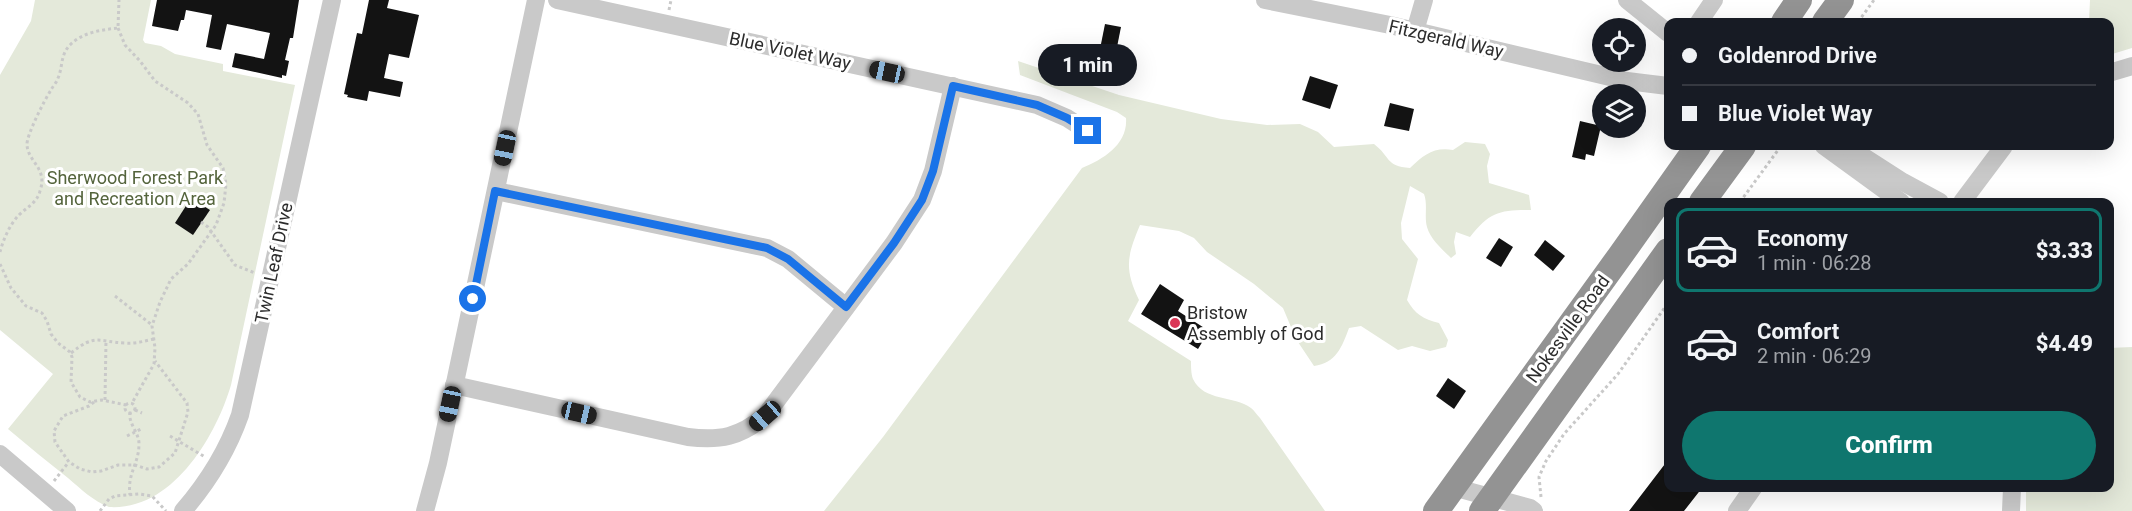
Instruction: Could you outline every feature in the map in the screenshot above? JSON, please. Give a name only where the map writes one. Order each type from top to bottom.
[{"type":"highway","points":[[1787,18],[1799,0]]},
{"type":"highway","points":[[1828,18],[1841,0]]},
{"type":"highway","name":"Nokesville Road","points":[[1436,511],[1695,150]]},
{"type":"highway","points":[[1705,198],[1740,150]]},
{"type":"highway","name":"Nokesville Road","points":[[1491,507],[1664,257]]},
{"type":"street","name":"Twin Leaf Drive","points":[[183,511],[218,465],[232,439],[240,415],[332,0]]},
{"type":"street","points":[[425,511],[536,0]]},
{"type":"street","name":"Blue Violet Way","points":[[557,0],[1037,105],[1067,118],[1088,131]]},
{"type":"street","name":"Fitzgerald Way","points":[[1265,0],[1415,31],[1627,81],[1664,86]]},
{"type":"street","points":[[1415,31],[1424,0]]},
{"type":"street","points":[[1627,0],[1664,30]]},
{"type":"street","points":[[1698,18],[1698,11],[1706,0]]},
{"type":"street","points":[[1701,18],[1714,0]]},
{"type":"street","points":[[2114,71],[2132,66]]},
{"type":"street","name":"Fitzgerald Way","points":[[1627,81],[1664,95]]},
{"type":"street","points":[[454,385],[705,440],[749,429],[765,416],[894,243],[922,200],[933,171],[953,86]]},
{"type":"street","points":[[1830,150],[1896,198]]},
{"type":"street","points":[[1853,150],[1933,198]]},
{"type":"street","points":[[1965,198],[2001,150]]},
{"type":"street","points":[[495,191],[767,248],[788,259],[846,307]]},
{"type":"street","points":[[0,454],[67,511]]},
{"type":"street","points":[[1453,487],[1491,507],[1530,508],[1534,506]]},
{"type":"street","points":[[1737,511],[1750,492]]},
{"type":"street","points":[[2011,511],[2012,492]]},
{"type":"path","points":[[0,264],[11,288],[26,306],[42,313],[51,334],[71,353],[72,387],[80,397],[94,402],[105,400],[126,405],[132,403],[155,361],[152,325],[171,279],[192,260],[211,231],[220,216],[226,189],[223,168],[210,150],[198,114],[188,103],[154,81],[140,61],[124,45],[118,28],[119,0]]},
{"type":"path","points":[[1861,18],[1874,0]]},
{"type":"path","points":[[0,252],[17,217],[40,194],[42,177],[29,153],[27,140],[59,76],[62,58],[70,45],[92,32],[118,28]]},
{"type":"path","points":[[1743,198],[1778,150]]},
{"type":"path","points":[[201,222],[211,231],[235,265],[271,278]]},
{"type":"path","points":[[115,296],[152,325]]},
{"type":"path","points":[[1534,506],[1542,496],[1539,477],[1546,461],[1564,434],[1618,374],[1664,309]]},
{"type":"path","points":[[71,353],[85,342],[96,339],[127,344],[154,339]]},
{"type":"path","points":[[105,400],[106,340]]},
{"type":"path","points":[[94,402],[63,416],[54,431],[55,442],[69,462],[80,469],[92,472],[118,465],[135,465],[147,469],[159,467],[175,453],[188,412],[187,403],[155,361]]},
{"type":"path","points":[[132,403],[135,410]]},
{"type":"path","points":[[126,405],[139,445],[135,465],[129,479],[130,495]]},
{"type":"path","points":[[130,412],[135,410],[142,413]]},
{"type":"path","points":[[126,436],[143,428]]},
{"type":"path","points":[[170,436],[218,465]]},
{"type":"path","points":[[57,477],[69,462]]},
{"type":"path","points":[[100,511],[109,499],[147,494],[152,496],[166,511]]},
{"type":"green space","name":"Sherwood Forest Park and Recreation Area","points":[[35,0],[151,0],[143,40],[145,43],[161,46],[175,54],[223,64],[223,71],[295,85],[231,385],[224,404],[215,425],[189,466],[172,483],[154,496],[132,505],[109,507],[98,501],[8,429],[53,374],[0,330],[0,75],[31,21]]},
{"type":"green space","points":[[2090,0],[2132,0],[2132,48],[2114,53],[2114,18],[2089,18]]},
{"type":"green space","points":[[1018,61],[1119,95],[1221,119],[1267,125],[1300,124],[1318,132],[1334,147],[1374,144],[1392,163],[1402,167],[1410,168],[1429,153],[1446,149],[1453,150],[1465,142],[1485,144],[1490,154],[1487,166],[1489,183],[1529,195],[1531,210],[1496,214],[1483,222],[1470,237],[1456,232],[1454,242],[1456,254],[1451,258],[1431,236],[1426,223],[1424,194],[1410,186],[1401,223],[1402,239],[1418,259],[1407,300],[1420,315],[1439,323],[1448,340],[1446,347],[1430,351],[1412,346],[1398,350],[1361,326],[1349,328],[1341,348],[1333,358],[1314,366],[1296,339],[1283,308],[1254,284],[1207,252],[1194,238],[1179,231],[1140,225],[1132,245],[1129,262],[1131,280],[1139,300],[1128,321],[1191,361],[1193,379],[1204,391],[1244,404],[1252,409],[1325,511],[824,511],[883,437],[1082,168],[1106,155],[1123,136],[1126,118],[1117,112],[1020,75]]},
{"type":"green space","points":[[2132,347],[2132,511],[2026,511],[2026,492],[2114,492],[2114,348]]},
{"type":"building","points":[[157,0],[299,0],[293,38],[290,38],[285,60],[289,61],[286,76],[282,75],[282,78],[232,67],[235,53],[264,59],[270,33],[227,24],[221,50],[206,47],[212,15],[186,10],[178,31],[152,26]]},
{"type":"building","points":[[369,0],[389,0],[387,8],[419,15],[409,58],[389,54],[384,78],[403,82],[400,97],[369,91],[367,101],[347,97],[348,95],[344,94],[357,33],[362,34]]},
{"type":"building","points":[[1105,24],[1121,27],[1116,52],[1100,49]]},
{"type":"building","points":[[1310,76],[1338,85],[1330,109],[1302,100]]},
{"type":"building","points":[[1390,103],[1414,109],[1409,131],[1384,126]]},
{"type":"building","points":[[1580,121],[1592,124],[1592,138],[1598,138],[1594,156],[1586,154],[1585,160],[1572,157]]},
{"type":"building","points":[[191,198],[210,210],[193,235],[175,223]]},
{"type":"building","points":[[1499,238],[1513,247],[1501,267],[1486,258]]},
{"type":"building","points":[[1545,240],[1565,256],[1553,271],[1534,255]]},
{"type":"building","name":"Bristow Assembly of God","points":[[1160,284],[1184,300],[1178,311],[1209,331],[1198,349],[1141,314]]},
{"type":"building","points":[[1448,378],[1466,391],[1454,409],[1436,396]]},
{"type":"building","points":[[1664,465],[1664,492],[1699,492],[1684,511],[1629,511]]},
{"type":"place","name":"Bristow Assembly of God","points":[[1175,323]]},
{"type":"route","points":[[473,299],[495,191],[767,248],[788,259],[846,307],[894,243],[922,200],[933,171],[953,86],[1037,105],[1067,118],[1088,131]]}]
